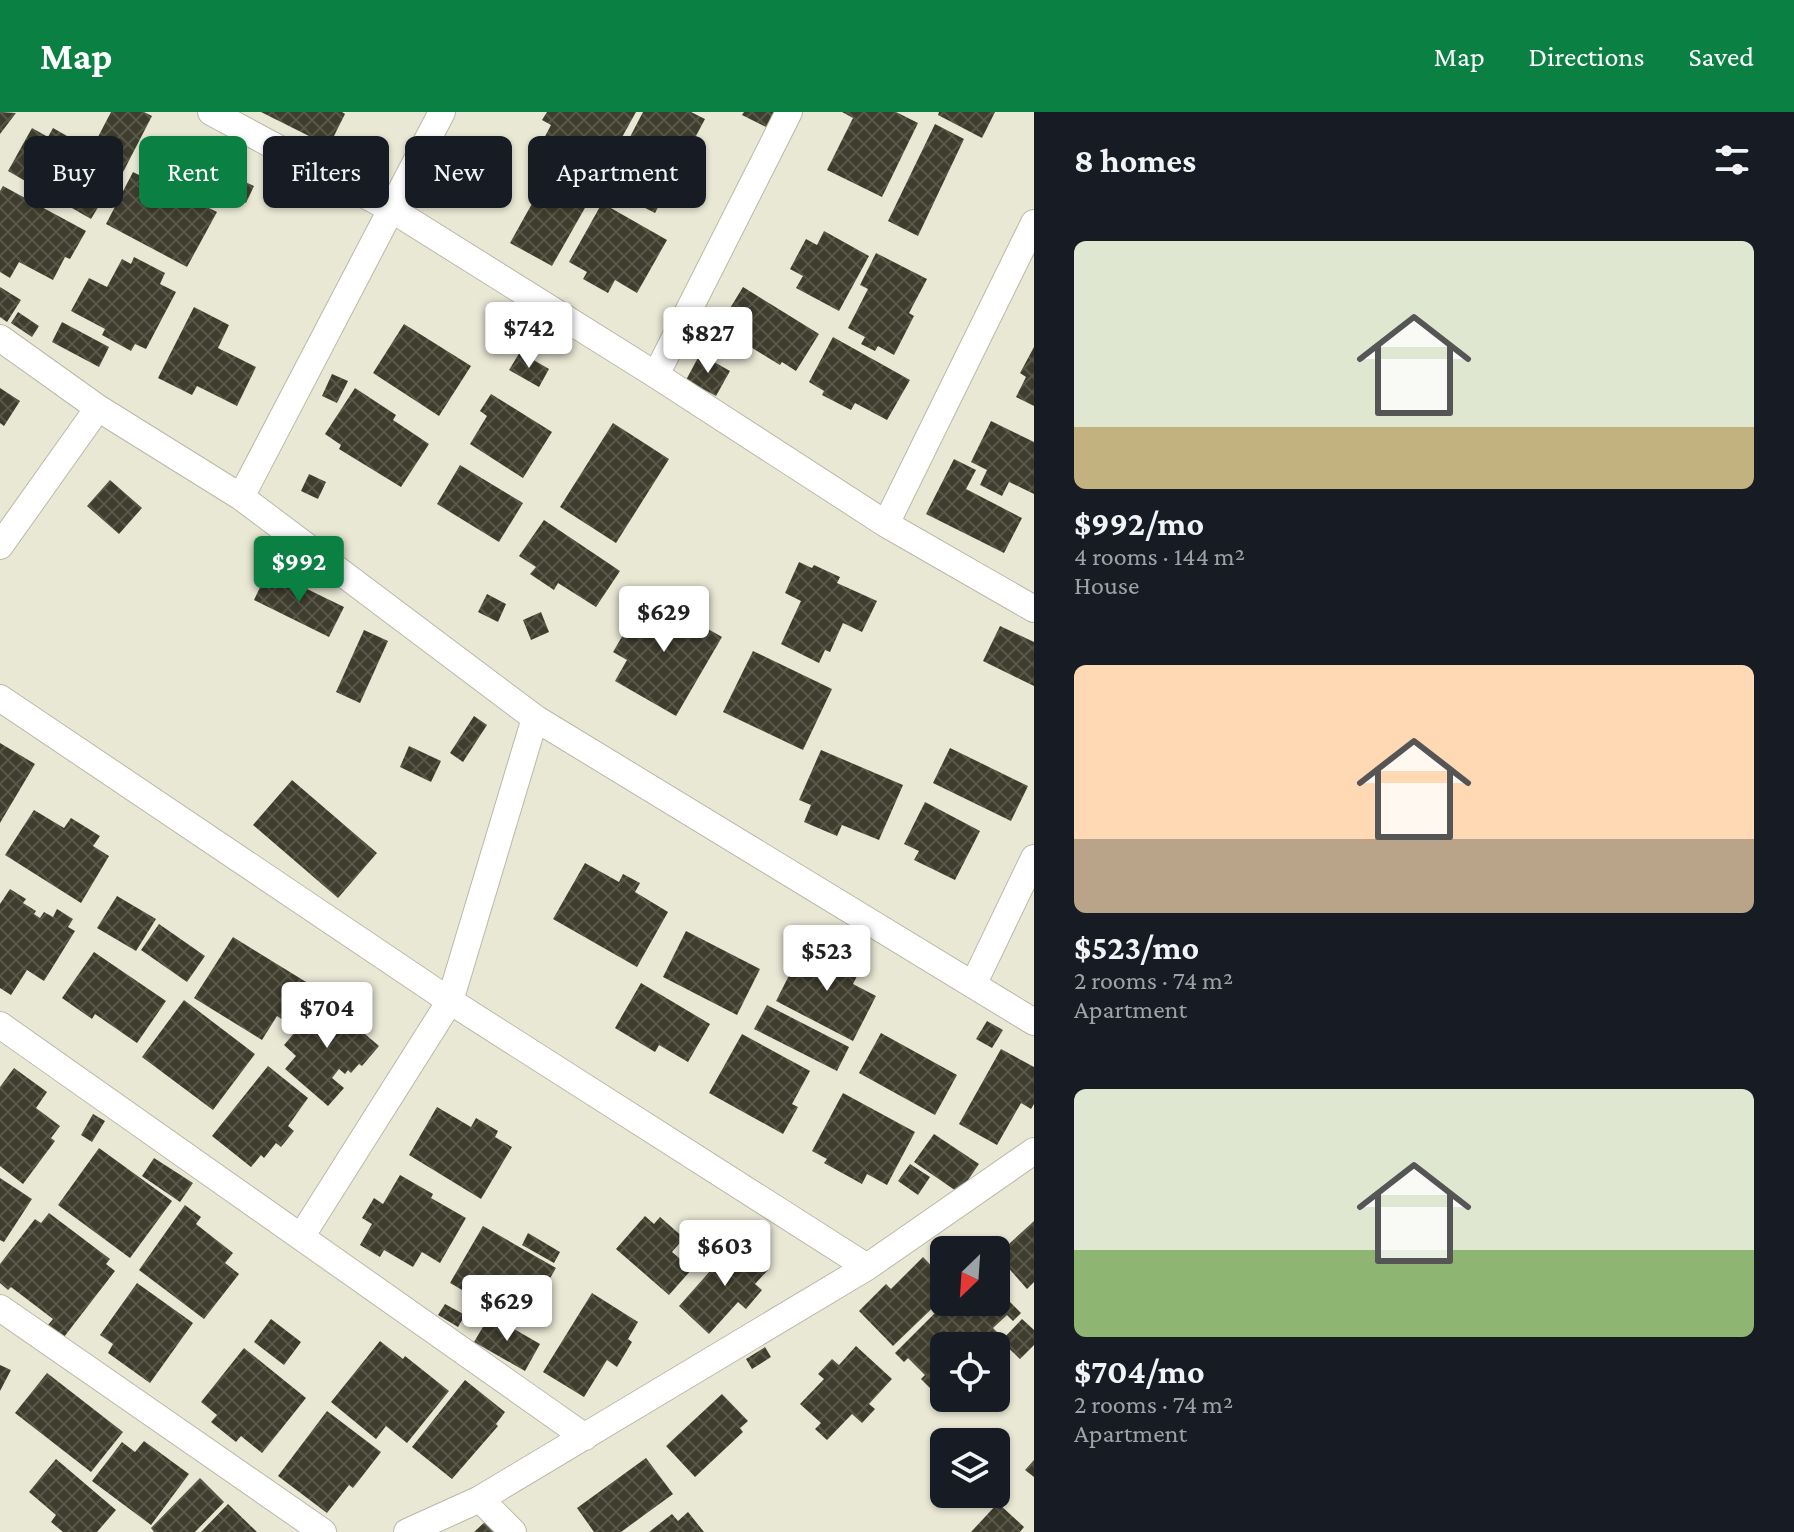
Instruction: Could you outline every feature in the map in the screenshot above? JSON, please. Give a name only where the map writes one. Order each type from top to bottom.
[{"type":"street","points":[[211,112],[391,209],[886,524],[1034,609]]},
{"type":"street","points":[[241,497],[442,112]]},
{"type":"street","points":[[656,375],[789,112]]},
{"type":"street","points":[[886,524],[1034,223]]},
{"type":"street","points":[[0,338],[98,408],[241,497],[535,718],[1034,1022]]},
{"type":"street","points":[[0,546],[98,408]]},
{"type":"street","points":[[0,698],[450,1001],[867,1267]]},
{"type":"street","points":[[301,1237],[450,1001],[535,718]]},
{"type":"street","points":[[973,985],[1034,858]]},
{"type":"street","points":[[0,1025],[585,1437]]},
{"type":"street","points":[[407,1532],[480,1499],[867,1267],[1034,1151]]},
{"type":"street","points":[[0,1308],[323,1532]]},
{"type":"street","points":[[480,1499],[513,1532]]},
{"type":"building","points":[[0,112],[16,113],[0,134]]},
{"type":"building","points":[[111,112],[144,112],[152,116],[123,172],[123,136],[98,136]]},
{"type":"building","points":[[261,112],[345,114],[334,136],[309,136]]},
{"type":"building","points":[[547,112],[636,112],[623,136],[545,136],[551,125],[542,120]]},
{"type":"building","points":[[643,112],[691,112],[705,119],[696,136],[631,136]]},
{"type":"building","points":[[744,112],[778,112],[770,129],[742,115]]},
{"type":"building","points":[[842,112],[896,112],[918,123],[882,197],[827,170],[853,118]]},
{"type":"building","points":[[939,112],[995,112],[982,138],[938,115]]},
{"type":"building","points":[[935,124],[964,139],[918,236],[888,221]]},
{"type":"building","points":[[32,128],[46,136],[28,136]]},
{"type":"building","points":[[53,128],[67,136],[49,136]]},
{"type":"building","points":[[24,142],[24,180],[8,171]]},
{"type":"building","points":[[133,172],[139,175],[139,208],[209,208],[217,212],[187,267],[106,224],[114,208],[123,208],[123,191]]},
{"type":"building","points":[[247,183],[254,186],[247,201]]},
{"type":"building","points":[[3,186],[24,197],[24,208],[44,208],[86,231],[70,259],[65,257],[53,280],[19,262],[10,278],[0,272],[0,191]]},
{"type":"building","points":[[72,208],[98,208],[91,219]]},
{"type":"building","points":[[530,208],[585,208],[552,266],[510,243]]},
{"type":"building","points":[[599,208],[611,208],[667,240],[637,293],[615,280],[608,293],[583,279],[587,272],[569,262]]},
{"type":"building","points":[[824,231],[869,256],[839,311],[796,288],[803,276],[790,269],[806,239],[817,245]]},
{"type":"building","points":[[876,253],[927,279],[909,313],[914,316],[894,355],[878,346],[875,351],[861,344],[865,337],[848,328],[868,289],[860,285]]},
{"type":"building","points":[[134,257],[165,273],[160,284],[176,292],[146,349],[135,344],[131,351],[102,335],[105,329],[71,311],[89,278],[107,287],[122,259],[131,264]]},
{"type":"building","points":[[0,287],[21,300],[7,322],[0,317]]},
{"type":"building","points":[[743,287],[819,334],[796,371],[782,362],[780,365],[736,338],[739,333],[721,323]]},
{"type":"building","points":[[194,307],[229,325],[218,348],[256,367],[237,406],[197,386],[192,395],[158,378]]},
{"type":"building","points":[[18,312],[39,326],[32,337],[11,323]]},
{"type":"building","points":[[62,322],[109,347],[99,367],[52,342]]},
{"type":"building","points":[[404,324],[471,366],[439,416],[373,373]]},
{"type":"building","points":[[833,337],[910,380],[887,420],[855,403],[851,410],[822,395],[824,391],[809,382]]},
{"type":"building","points":[[1034,347],[1034,406],[1016,397],[1026,377],[1020,373]]},
{"type":"building","points":[[520,352],[549,369],[539,387],[509,370]]},
{"type":"building","points":[[700,354],[730,371],[716,396],[686,380]]},
{"type":"building","points":[[332,374],[348,381],[337,403],[322,396]]},
{"type":"building","points":[[0,388],[20,401],[4,426],[0,423]]},
{"type":"building","points":[[355,388],[396,415],[393,420],[429,444],[401,487],[339,449],[341,445],[325,434]]},
{"type":"building","points":[[491,394],[552,432],[523,478],[470,444],[487,416],[480,411]]},
{"type":"building","points":[[991,421],[1034,442],[1034,494],[1009,482],[1002,496],[980,485],[987,470],[971,462]]},
{"type":"building","points":[[613,423],[669,459],[616,543],[560,507]]},
{"type":"building","points":[[954,459],[976,470],[966,489],[1022,518],[1004,553],[926,514]]},
{"type":"building","points":[[460,465],[523,503],[499,542],[437,504]]},
{"type":"building","points":[[309,474],[326,482],[318,499],[301,491]]},
{"type":"building","points":[[110,480],[142,508],[119,534],[87,506]]},
{"type":"building","points":[[544,520],[620,571],[596,607],[558,583],[554,590],[530,574],[536,567],[519,556]]},
{"type":"building","points":[[799,562],[840,577],[837,583],[877,601],[862,632],[843,623],[830,652],[825,650],[819,663],[781,644],[801,601],[785,593]]},
{"type":"building","points":[[268,570],[344,607],[329,637],[254,600]]},
{"type":"building","points":[[487,594],[506,604],[498,622],[478,612]]},
{"type":"building","points":[[647,594],[722,637],[676,716],[615,681],[627,660],[613,652]]},
{"type":"building","points":[[541,612],[549,632],[531,640],[523,620]]},
{"type":"building","points":[[1000,626],[1034,642],[1034,686],[983,661]]},
{"type":"building","points":[[364,630],[388,641],[360,703],[336,692]]},
{"type":"building","points":[[753,651],[832,689],[803,750],[723,712]]},
{"type":"building","points":[[474,716],[487,725],[463,762],[450,753]]},
{"type":"building","points":[[0,743],[35,764],[0,823]]},
{"type":"building","points":[[409,746],[441,761],[431,782],[400,767]]},
{"type":"building","points":[[950,748],[1028,786],[1011,821],[933,783]]},
{"type":"building","points":[[821,750],[903,785],[879,840],[842,825],[837,836],[804,822],[811,805],[799,800]]},
{"type":"building","points":[[292,780],[377,853],[338,898],[253,825]]},
{"type":"building","points":[[925,802],[980,831],[955,880],[914,860],[919,851],[904,844]]},
{"type":"building","points":[[34,810],[64,828],[71,818],[100,836],[93,846],[109,856],[81,903],[5,855]]},
{"type":"building","points":[[585,863],[619,882],[623,874],[640,883],[635,892],[668,912],[637,967],[553,919]]},
{"type":"building","points":[[10,889],[26,899],[23,903],[36,911],[34,914],[40,918],[44,912],[53,917],[57,909],[73,919],[68,927],[75,931],[44,981],[27,970],[11,995],[0,988],[0,904]]},
{"type":"building","points":[[117,896],[156,919],[136,951],[97,928]]},
{"type":"building","points":[[159,924],[205,956],[187,982],[141,950]]},
{"type":"building","points":[[686,931],[760,969],[737,1015],[663,977]]},
{"type":"building","points":[[233,937],[311,985],[294,1013],[289,1011],[283,1020],[277,1016],[262,1040],[194,998]]},
{"type":"building","points":[[817,949],[848,959],[843,967],[858,974],[853,984],[876,996],[853,1041],[776,1001],[801,952],[812,958]]},
{"type":"building","points":[[94,952],[166,1001],[137,1043],[95,1014],[92,1019],[62,998]]},
{"type":"building","points":[[641,983],[710,1024],[688,1062],[659,1045],[655,1052],[615,1028]]},
{"type":"building","points":[[327,994],[344,1009],[340,1013],[379,1046],[362,1066],[359,1064],[351,1073],[348,1070],[345,1074],[339,1069],[332,1078],[344,1088],[328,1106],[285,1069],[296,1056],[284,1045]]},
{"type":"building","points":[[184,1000],[255,1054],[213,1110],[142,1057]]},
{"type":"building","points":[[767,1005],[849,1047],[837,1071],[754,1029]]},
{"type":"building","points":[[987,1021],[1003,1030],[992,1048],[976,1039]]},
{"type":"building","points":[[881,1033],[957,1075],[935,1115],[859,1073]]},
{"type":"building","points":[[742,1034],[810,1071],[792,1104],[798,1107],[783,1134],[709,1093]]},
{"type":"building","points":[[1001,1049],[1034,1067],[1034,1104],[1031,1109],[1021,1103],[997,1145],[959,1124]]},
{"type":"building","points":[[268,1066],[308,1098],[288,1126],[294,1131],[281,1147],[276,1143],[264,1158],[261,1155],[251,1167],[212,1136]]},
{"type":"building","points":[[14,1068],[47,1092],[36,1108],[60,1126],[51,1138],[55,1141],[23,1184],[0,1166],[0,1087]]},
{"type":"building","points":[[843,1093],[915,1132],[887,1185],[867,1174],[862,1184],[824,1163],[827,1159],[812,1151]]},
{"type":"building","points":[[437,1107],[471,1127],[476,1118],[498,1131],[495,1137],[512,1147],[481,1199],[409,1155]]},
{"type":"building","points":[[93,1114],[105,1121],[92,1142],[81,1135]]},
{"type":"building","points":[[934,1134],[979,1164],[959,1193],[914,1162]]},
{"type":"building","points":[[99,1148],[172,1201],[130,1258],[58,1205]]},
{"type":"building","points":[[154,1158],[193,1183],[180,1202],[142,1176]]},
{"type":"building","points":[[910,1164],[930,1177],[918,1195],[898,1181]]},
{"type":"building","points":[[400,1175],[466,1218],[440,1263],[422,1252],[413,1267],[384,1250],[380,1257],[360,1245],[372,1224],[362,1218],[374,1198],[383,1204]]},
{"type":"building","points":[[0,1178],[32,1199],[4,1242],[0,1240]]},
{"type":"building","points":[[185,1205],[201,1217],[196,1224],[233,1253],[225,1263],[239,1274],[204,1319],[139,1270]]},
{"type":"building","points":[[49,1213],[110,1259],[106,1264],[115,1271],[64,1337],[48,1325],[53,1319],[11,1287],[8,1290],[0,1283],[0,1264],[35,1219],[41,1223]]},
{"type":"building","points":[[645,1216],[654,1224],[660,1217],[684,1238],[672,1252],[692,1269],[669,1295],[616,1249]]},
{"type":"building","points":[[1034,1221],[1034,1282],[1027,1289],[1010,1270],[1010,1243]]},
{"type":"building","points":[[483,1226],[556,1268],[523,1325],[450,1283]]},
{"type":"building","points":[[528,1233],[560,1252],[554,1263],[522,1245]]},
{"type":"building","points":[[736,1242],[768,1270],[755,1284],[762,1290],[746,1309],[738,1302],[709,1334],[679,1306]]},
{"type":"building","points":[[923,1257],[930,1264],[930,1310],[893,1346],[859,1311],[886,1284],[891,1289]]},
{"type":"building","points":[[137,1283],[193,1323],[150,1383],[108,1353],[113,1344],[100,1335]]},
{"type":"building","points":[[592,1293],[638,1322],[628,1339],[632,1342],[617,1367],[607,1360],[584,1397],[543,1372]]},
{"type":"building","points":[[1010,1302],[1021,1313],[1013,1321],[1008,1316]]},
{"type":"building","points":[[445,1304],[465,1315],[458,1327],[438,1315]]},
{"type":"building","points":[[490,1315],[540,1344],[525,1371],[474,1342]]},
{"type":"building","points":[[932,1316],[1006,1316],[993,1328],[997,1332],[930,1332],[930,1388],[921,1379],[925,1375],[908,1358],[904,1362],[895,1353]]},
{"type":"building","points":[[271,1319],[301,1342],[284,1365],[254,1342]]},
{"type":"building","points":[[1022,1319],[1034,1330],[1034,1345],[1020,1359],[1010,1350],[1010,1332]]},
{"type":"building","points":[[380,1341],[403,1359],[405,1356],[449,1391],[407,1443],[386,1426],[376,1439],[331,1402]]},
{"type":"building","points":[[856,1346],[892,1379],[869,1404],[875,1409],[862,1423],[852,1414],[827,1440],[815,1429],[821,1423],[800,1404],[824,1379],[818,1374],[832,1359],[839,1365]]},
{"type":"building","points":[[765,1347],[771,1357],[752,1369],[746,1359]]},
{"type":"building","points":[[244,1348],[306,1398],[262,1453],[241,1436],[236,1442],[211,1422],[217,1415],[201,1402]]},
{"type":"building","points":[[0,1365],[11,1370],[0,1391]]},
{"type":"building","points":[[47,1373],[123,1432],[91,1472],[15,1413]]},
{"type":"building","points":[[465,1380],[505,1412],[496,1424],[498,1426],[452,1479],[412,1447]]},
{"type":"building","points":[[722,1394],[748,1421],[740,1428],[743,1432],[695,1477],[666,1446]]},
{"type":"building","points":[[327,1411],[381,1452],[353,1488],[349,1485],[327,1513],[278,1476]]},
{"type":"building","points":[[144,1441],[189,1474],[151,1525],[92,1481],[122,1442],[135,1452]]},
{"type":"building","points":[[646,1458],[673,1494],[621,1532],[594,1532],[577,1508]]},
{"type":"building","points":[[56,1459],[116,1510],[97,1532],[63,1532],[51,1522],[56,1515],[29,1492]]},
{"type":"building","points":[[1034,1460],[1034,1477],[1025,1470]]},
{"type":"building","points":[[200,1478],[224,1502],[195,1532],[154,1532],[151,1528]]},
{"type":"building","points":[[228,1504],[257,1532],[201,1532]]},
{"type":"building","points":[[993,1508],[1003,1508],[1024,1527],[1020,1532],[971,1532]]},
{"type":"building","points":[[688,1512],[704,1532],[649,1532],[672,1514],[678,1521]]},
{"type":"building","points":[[487,1520],[498,1532],[474,1532]]}]
